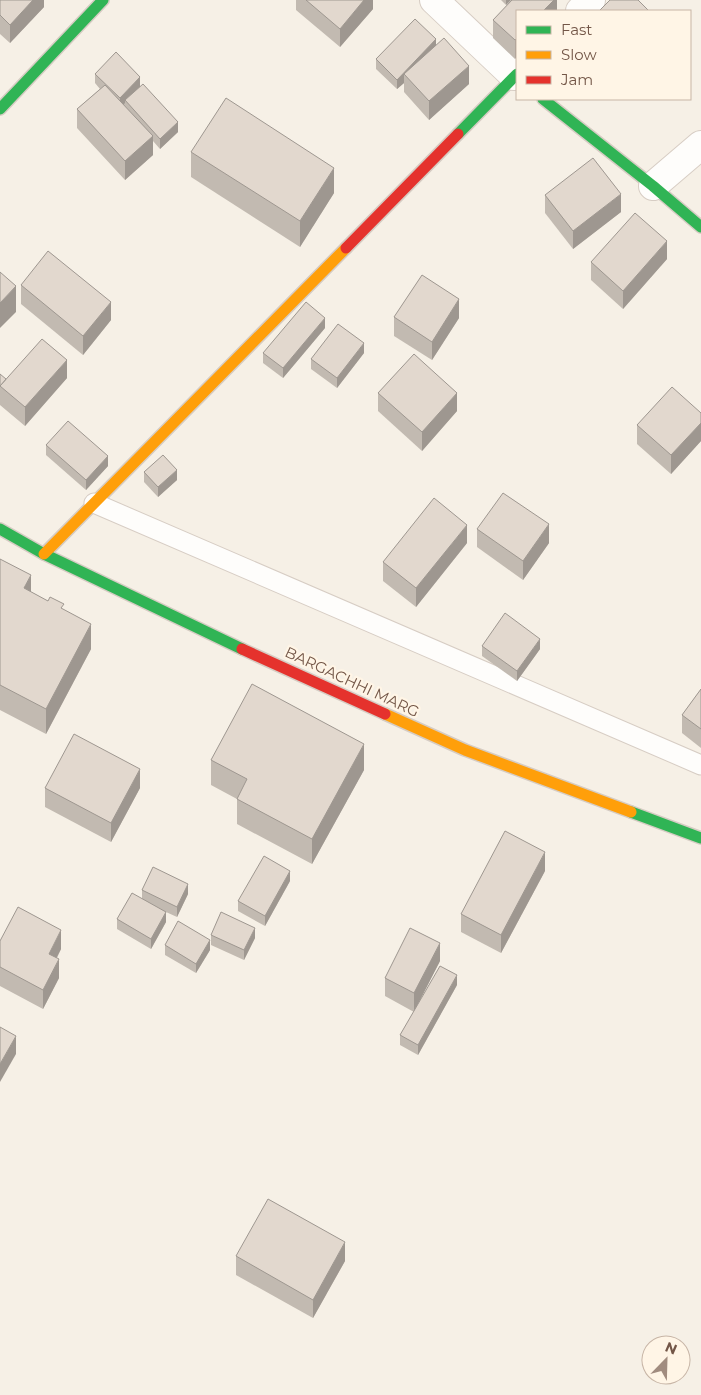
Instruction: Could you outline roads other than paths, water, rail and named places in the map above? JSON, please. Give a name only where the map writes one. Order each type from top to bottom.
[{"type":"street","points":[[0,109],[103,0]]},
{"type":"street","points":[[44,554],[516,76],[434,0]]},
{"type":"street","points":[[581,10],[591,0]]},
{"type":"street","points":[[544,100],[653,186],[701,227]]},
{"type":"street","points":[[653,186],[701,145]]},
{"type":"street","name":"BARGACHHI MARG","points":[[0,529],[44,554],[243,649],[465,750],[701,838]]},
{"type":"lane","points":[[94,504],[701,765]]}]
